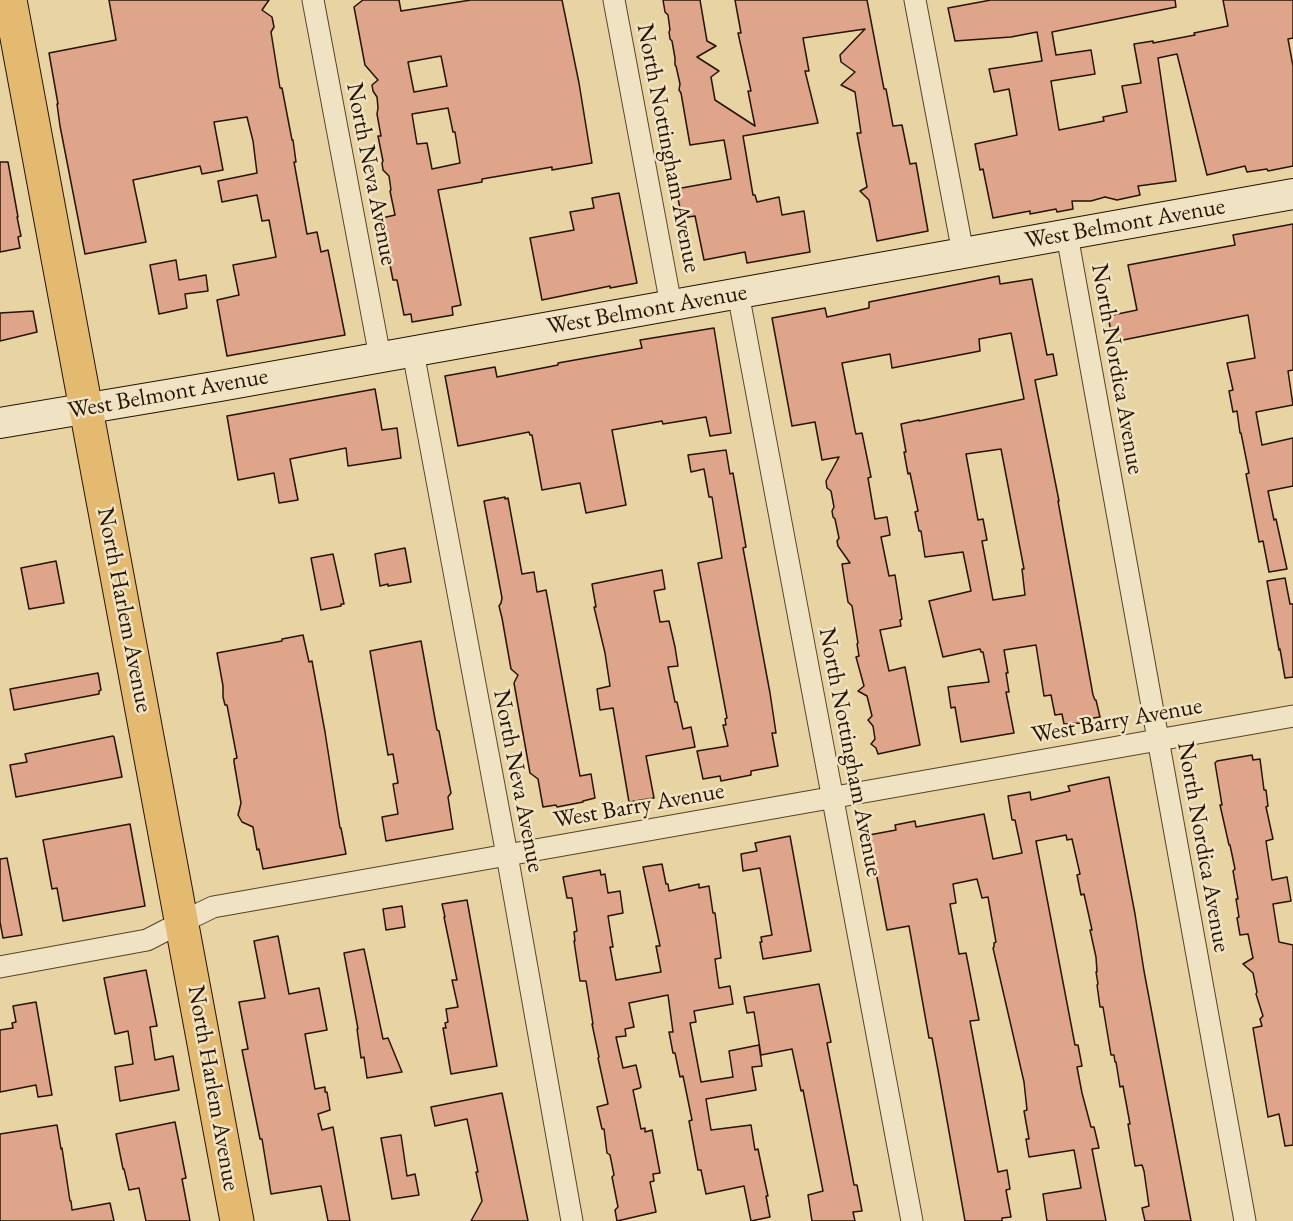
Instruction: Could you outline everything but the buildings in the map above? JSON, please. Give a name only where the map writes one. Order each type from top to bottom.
[{"type":"main road","name":"North Harlem Avenue","points":[[10,0],[237,1221]]},
{"type":"main road","name":"West Belmont Avenue","points":[[0,423],[413,352],[1293,194]]},
{"type":"street","name":"North Neva Avenue","points":[[313,0],[380,357]]},
{"type":"street","name":"North Nottingham Avenue","points":[[614,0],[671,305]]},
{"type":"street","points":[[915,0],[963,253]]},
{"type":"street","name":"North Nordica Avenue","points":[[1067,235],[1245,1221]]},
{"type":"street","name":"North Nottingham Avenue","points":[[738,293],[912,1221]]},
{"type":"street","name":"North Neva Avenue","points":[[413,352],[507,855],[572,1221]]},
{"type":"street","name":"West Barry Avenue","points":[[0,967],[147,940],[213,907],[1293,716]]}]
